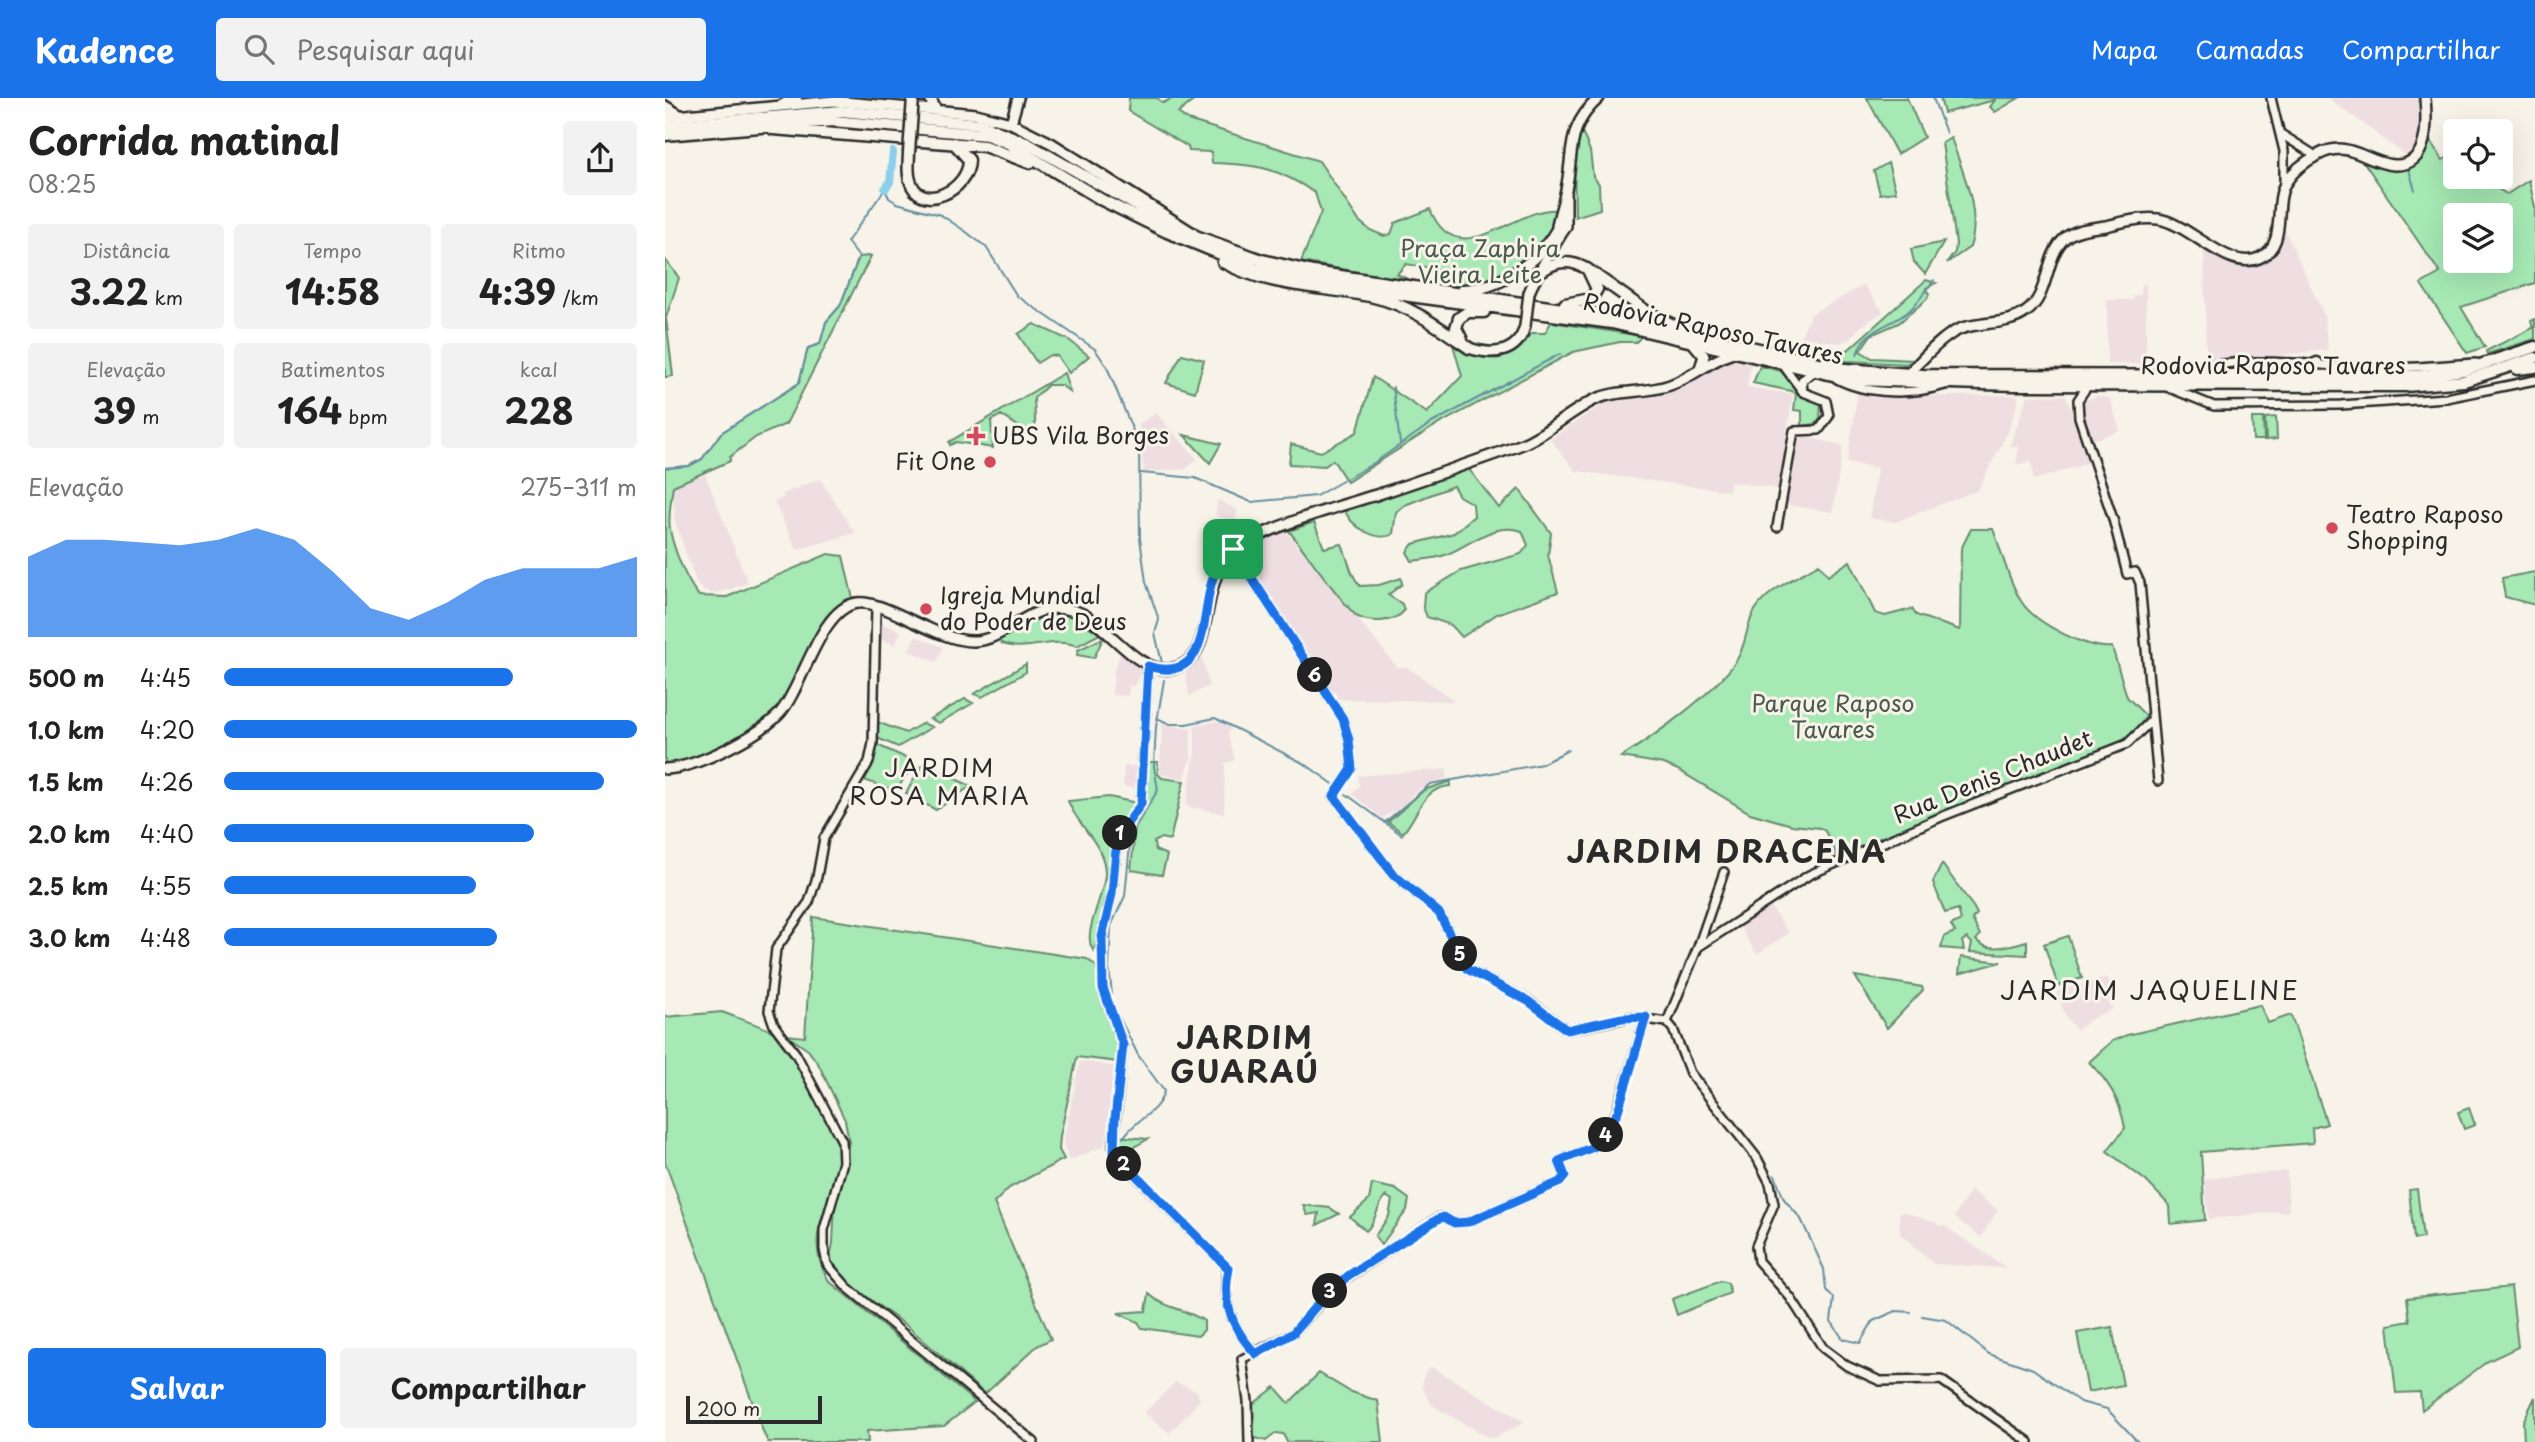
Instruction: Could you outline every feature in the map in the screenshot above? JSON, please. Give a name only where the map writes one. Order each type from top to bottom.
[{"type":"highway","points":[[783,105],[796,98]]},
{"type":"highway","points":[[913,98],[909,152],[910,181],[914,189],[930,197],[939,196],[963,182],[969,160],[953,142]]},
{"type":"highway","points":[[930,98],[935,109]]},
{"type":"highway","name":"Rodovia Raposo Tavares","points":[[665,126],[787,113],[841,111],[979,124],[1025,142],[1200,243],[1285,266],[1686,331],[1803,361],[1907,374],[2417,376],[2465,370],[2535,347]]},
{"type":"highway","name":"Rodovia Raposo Tavares","points":[[665,135],[723,128],[833,121],[967,131],[996,137],[1102,200],[1268,271],[1410,296],[1612,323],[1814,372],[1873,381],[2062,386],[2406,386],[2464,381],[2506,370],[2535,358]]},
{"type":"highway","points":[[723,128],[851,133],[953,142],[984,146],[1052,169]]},
{"type":"highway","points":[[1428,289],[1489,287],[1541,252],[1559,230]]},
{"type":"highway","points":[[1200,243],[1240,271],[1277,282],[1375,298],[1418,314],[1469,348]]},
{"type":"highway","points":[[1543,306],[1591,299],[1596,283],[1587,269]]},
{"type":"highway","points":[[1587,269],[1650,313],[1686,331]]},
{"type":"highway","points":[[1375,298],[1410,296]]},
{"type":"highway","points":[[1469,348],[1456,328],[1463,314],[1514,311]]},
{"type":"highway","points":[[2270,377],[2299,372],[2317,363]]},
{"type":"highway","points":[[2506,370],[2535,368]]},
{"type":"main road","points":[[1011,123],[1018,98]]},
{"type":"main road","points":[[1469,348],[1490,353],[1507,351],[1522,337],[1529,293],[1552,254],[1559,230],[1574,131],[1599,98]]},
{"type":"main road","points":[[1907,374],[1959,329],[2010,319],[2027,312],[2038,297],[2064,239],[2083,230],[2141,219],[2160,219],[2238,260],[2259,258],[2274,243],[2284,185],[2299,168],[2316,156],[2344,148],[2389,164],[2406,162],[2419,151],[2427,132],[2425,98]]},
{"type":"main road","points":[[665,117],[834,101],[935,109],[1011,123],[1072,156],[1200,243]]},
{"type":"main road","points":[[665,106],[680,115]]},
{"type":"main road","points":[[1538,274],[1561,262],[1577,264],[1587,269]]},
{"type":"main road","points":[[1694,344],[1704,356],[1698,372]]},
{"type":"main road","points":[[665,769],[683,769],[706,761],[779,715],[834,617],[857,603],[942,634],[973,641],[1042,611],[1065,608],[1089,618],[1148,666],[1168,669],[1182,666],[1198,648],[1206,626],[1213,577],[1233,549],[1338,506],[1530,441],[1600,397],[1665,387],[1698,372],[1717,358],[1733,353]]},
{"type":"main road","points":[[1923,361],[1923,375]]},
{"type":"street","points":[[2271,98],[2280,133],[2287,143],[2316,156]]},
{"type":"street","points":[[2284,185],[2287,143]]},
{"type":"street","points":[[2180,376],[2207,366],[2317,363],[2374,368],[2494,362]]},
{"type":"street","points":[[1777,527],[1794,431],[1819,430],[1829,416],[1826,401],[1803,392],[1783,365]]},
{"type":"street","points":[[1803,392],[1802,380],[1814,372]]},
{"type":"street","points":[[2163,385],[2214,406],[2341,405],[2447,398],[2535,380]]},
{"type":"street","points":[[2088,385],[2078,400],[2079,417],[2131,573],[2140,583],[2158,781]]},
{"type":"street","points":[[2062,386],[2078,400]]},
{"type":"street","points":[[1233,549],[1345,725],[1352,769],[1334,796],[1393,874],[1439,913],[1467,969],[1528,1001],[1567,1030],[1622,1018],[1646,1017],[1667,1022],[1673,1030],[1690,1073],[1757,1158],[1770,1184],[1773,1196],[1772,1214],[1756,1246],[1762,1267],[1790,1297],[1832,1357],[1880,1381],[1941,1380],[2029,1442]]},
{"type":"street","points":[[877,612],[873,743],[869,762],[824,838],[809,902],[776,949],[769,1011],[774,1025],[796,1054],[842,1141],[843,1162],[824,1230],[827,1264],[847,1287],[981,1401],[1034,1442]]},
{"type":"street","points":[[1148,666],[1141,804],[1117,838],[1114,886],[1103,928],[1101,960],[1105,997],[1123,1045],[1114,1153],[1229,1269],[1226,1296],[1232,1322],[1256,1354]]},
{"type":"street","name":"Rua Denis Chaudet","points":[[1698,947],[1798,880],[1931,821],[2127,744],[2152,720]]},
{"type":"street","points":[[1667,1022],[1698,947],[1724,872]]},
{"type":"street","points":[[1249,1442],[1248,1401],[1242,1359],[1293,1333],[1337,1284],[1440,1217],[1454,1223],[1468,1222],[1560,1182],[1565,1176],[1559,1161],[1598,1145],[1611,1126],[1646,1017]]},
{"type":"shaded area","points":[[2328,98],[2421,98],[2418,144],[2407,156]]},
{"type":"shaded area","points":[[2285,230],[2324,315],[2328,350],[2206,363],[2204,245],[2241,265],[2255,265],[2276,253]]},
{"type":"shaded area","points":[[2141,284],[2146,284],[2146,364],[2107,364],[2107,300],[2133,300],[2133,295],[2141,295]]},
{"type":"shaded area","points":[[1864,285],[1883,312],[1860,327],[1850,339],[1840,343],[1800,337],[1811,314]]},
{"type":"shaded area","points":[[1718,361],[1751,364],[1747,387],[1793,394],[1778,489],[1731,482],[1729,491],[1576,471],[1550,439],[1604,403],[1643,398],[1673,387],[1674,391],[1699,377]]},
{"type":"shaded area","points":[[1858,390],[1940,396],[2018,395],[2018,401],[2009,430],[1978,490],[1895,522],[1869,518],[1877,468],[1847,463]]},
{"type":"shaded area","points":[[2066,395],[2088,463],[2034,480],[2031,462],[2016,465],[2019,446],[2010,446],[2027,396]]},
{"type":"shaded area","points":[[2098,396],[2110,398],[2120,431],[2090,441],[2081,414],[2081,401]]},
{"type":"shaded area","points":[[1156,413],[1197,459],[1186,469],[1144,472],[1139,424]]},
{"type":"shaded area","points":[[1804,436],[1843,446],[1833,512],[1787,505],[1798,442]]},
{"type":"shaded area","points":[[704,471],[748,583],[711,593],[698,587],[675,522],[673,486]]},
{"type":"shaded area","points":[[820,479],[855,533],[797,550],[774,502],[784,497],[782,494]]},
{"type":"shaded area","points":[[1218,500],[1238,510],[1234,524],[1215,515]]},
{"type":"shaded area","points":[[1287,532],[1397,667],[1407,667],[1455,701],[1336,699],[1243,555],[1245,548]]},
{"type":"shaded area","points":[[881,623],[901,631],[895,645],[880,639]]},
{"type":"shaded area","points":[[915,636],[943,647],[937,662],[909,651]]},
{"type":"shaded area","points":[[1120,655],[1128,655],[1142,670],[1135,686],[1129,686],[1128,696],[1112,695],[1114,670]]},
{"type":"shaded area","points":[[1202,657],[1209,686],[1189,696],[1186,672]]},
{"type":"shaded area","points":[[1220,721],[1231,727],[1228,734],[1235,760],[1225,763],[1224,814],[1186,806],[1195,752],[1195,725]]},
{"type":"shaded area","points":[[1162,724],[1191,729],[1191,758],[1184,779],[1160,774]]},
{"type":"shaded area","points":[[1124,766],[1141,766],[1139,788],[1123,787]]},
{"type":"shaded area","points":[[1447,769],[1447,778],[1430,783],[1413,794],[1404,806],[1382,818],[1352,794],[1359,786],[1358,776]]},
{"type":"shaded area","points":[[1770,906],[1789,933],[1757,954],[1739,926]]},
{"type":"shaded area","points":[[2107,977],[2114,997],[2108,1002],[2114,1009],[2096,1016],[2076,1030],[2066,1016],[2056,992]]},
{"type":"shaded area","points":[[1080,1061],[1117,1067],[1105,1145],[1069,1161],[1063,1143]]},
{"type":"shaded area","points":[[2287,1171],[2289,1211],[2209,1219],[2204,1179]]},
{"type":"shaded area","points":[[1971,1190],[1998,1210],[1981,1237],[1954,1217]]},
{"type":"shaded area","points":[[1903,1211],[1946,1227],[2007,1268],[1934,1264],[1900,1234],[1899,1215]]},
{"type":"shaded area","points":[[1431,1367],[1525,1422],[1494,1438],[1438,1409],[1430,1403],[1422,1386],[1425,1372]]},
{"type":"shaded area","points":[[1175,1382],[1197,1391],[1200,1400],[1170,1433],[1144,1413]]},
{"type":"green space","name":"Praça Zaphira Vieira Leite","points":[[1129,98],[1157,98],[1163,103],[1173,98],[1197,98],[1178,113],[1188,120],[1319,161],[1359,221],[1384,236],[1391,234],[1395,223],[1430,209],[1442,228],[1456,237],[1472,238],[1541,211],[1557,210],[1553,228],[1534,257],[1519,268],[1503,277],[1467,286],[1449,286],[1451,271],[1406,264],[1397,274],[1411,281],[1301,262],[1321,212],[1315,193],[1290,178],[1266,169],[1212,163],[1211,152],[1189,151],[1188,147],[1128,111]]},
{"type":"green space","points":[[1867,98],[1907,98],[1924,137],[1897,154]]},
{"type":"green space","points":[[1940,98],[2019,98],[1995,112],[1990,107],[1995,100],[1944,113]]},
{"type":"green space","points":[[1580,127],[1590,151],[1593,176],[1599,184],[1600,209],[1575,217],[1574,148]]},
{"type":"green space","points":[[1951,138],[1969,191],[1974,219],[1970,247],[1947,263],[1955,252],[1956,243],[1942,143]]},
{"type":"green space","points":[[2430,141],[2443,160],[2443,189],[2498,189],[2507,194],[2529,180],[2535,207],[2535,283],[2461,307],[2485,347],[2467,353],[2421,284],[2440,273],[2361,158],[2391,167],[2409,165],[2417,160]]},
{"type":"green space","points":[[1888,163],[1896,192],[1880,194],[1874,171]]},
{"type":"green space","points":[[1944,242],[1925,274],[1914,262],[1911,249]]},
{"type":"green space","points":[[871,256],[786,424],[756,437],[730,457],[730,461],[673,486],[670,514],[670,530],[678,556],[699,596],[727,597],[828,554],[843,556],[853,599],[831,616],[780,709],[704,758],[665,769],[665,468],[689,466],[702,459],[721,433],[799,383],[808,348],[820,344],[826,322],[840,306],[859,257]]},
{"type":"green space","points":[[665,259],[679,278],[666,318],[673,376],[665,377]]},
{"type":"green space","points":[[1926,280],[1936,283],[1926,288],[1929,294],[1927,299],[1899,323],[1871,335],[1860,351],[1872,358],[1915,360],[1906,364],[1846,361],[1822,352],[1822,349],[1848,350]]},
{"type":"green space","points":[[2535,319],[2535,339],[2487,354],[2486,351],[2533,328],[2531,321]]},
{"type":"green space","points":[[1551,322],[1642,336],[1636,342],[1620,342],[1573,352],[1435,426],[1347,482],[1333,460],[1325,466],[1289,464],[1291,444],[1321,452],[1357,432],[1373,377],[1427,413],[1462,376],[1453,345],[1487,358],[1506,357],[1532,333],[1545,333]]},
{"type":"green space","points":[[1034,324],[1069,340],[1089,356],[1069,373],[1057,356],[1050,355],[1037,363],[1018,334]]},
{"type":"green space","points":[[1182,354],[1204,360],[1195,392],[1166,383]]},
{"type":"green space","points":[[1760,366],[1781,371],[1800,393],[1821,403],[1820,418],[1815,424],[1802,426],[1802,411],[1794,410],[1796,394],[1753,383]]},
{"type":"green space","points":[[1064,373],[1070,392],[1061,385],[1048,385],[1034,398],[1036,438],[1001,415],[991,421],[993,448],[956,442],[950,445],[949,442]]},
{"type":"green space","points":[[2276,417],[2277,439],[2266,440],[2265,418]]},
{"type":"green space","points":[[2252,418],[2263,418],[2264,440],[2253,440]]},
{"type":"green space","points":[[1184,435],[1221,444],[1210,463]]},
{"type":"green space","points":[[1468,468],[1499,508],[1519,489],[1551,533],[1548,555],[1558,592],[1497,614],[1462,637],[1451,625],[1427,617],[1423,607],[1424,593],[1461,571],[1521,554],[1528,545],[1522,531],[1502,529],[1483,535],[1445,555],[1412,561],[1407,552],[1413,544],[1454,533],[1474,516],[1473,504],[1459,496],[1453,486],[1405,505],[1396,512],[1393,534],[1387,536],[1372,535],[1358,527],[1345,510]]},
{"type":"green space","points":[[1314,522],[1324,548],[1342,544],[1351,571],[1360,586],[1379,585],[1401,578],[1402,584],[1388,595],[1402,604],[1404,611],[1400,615],[1376,621],[1358,617],[1352,612],[1289,531]]},
{"type":"green space","name":"Parque Raposo Tavares","points":[[1971,529],[1993,529],[2016,593],[2037,618],[2076,640],[2112,647],[2127,697],[2146,716],[2131,737],[1838,858],[1825,831],[1820,828],[1792,825],[1750,813],[1678,770],[1664,764],[1621,757],[1666,726],[1714,686],[1739,656],[1757,607],[1772,592],[1819,564],[1828,576],[1850,561],[1875,613],[1885,616],[1912,609],[1916,615],[1960,630],[1961,549]]},
{"type":"green space","points":[[2535,572],[2535,605],[2505,597],[2502,578]]},
{"type":"green space","points":[[1055,615],[1072,616],[1100,634],[1077,646],[1058,643],[1019,647],[1001,643],[998,638],[1037,619]]},
{"type":"green space","points":[[1103,638],[1094,658],[1077,655],[1078,650]]},
{"type":"green space","points":[[1026,664],[1026,672],[982,697],[974,694]]},
{"type":"green space","points":[[965,699],[973,703],[939,723],[930,719]]},
{"type":"green space","points":[[877,722],[906,733],[923,723],[932,727],[898,747],[877,738]]},
{"type":"green space","points":[[875,744],[915,762],[896,791],[864,780],[871,766]]},
{"type":"green space","points":[[1147,762],[1158,762],[1158,774],[1162,778],[1184,781],[1170,840],[1161,838],[1154,842],[1155,850],[1167,855],[1162,875],[1131,870],[1136,819],[1146,799]]},
{"type":"green space","points":[[922,765],[971,786],[936,810],[906,793]]},
{"type":"green space","points":[[1451,781],[1450,786],[1440,788],[1427,797],[1403,833],[1388,822],[1424,790]]},
{"type":"green space","points":[[1109,797],[1137,803],[1137,806],[1114,840],[1108,896],[1094,951],[1090,944],[1091,926],[1104,882],[1104,863],[1096,844],[1068,801]]},
{"type":"green space","points":[[1942,864],[1977,914],[1972,919],[1980,935],[1976,940],[1993,948],[2027,941],[2027,955],[1970,952],[1972,943],[1967,938],[1962,941],[1964,950],[1941,948],[1945,936],[1955,932],[1951,925],[1961,920],[1958,909],[1945,913],[1933,882]]},
{"type":"green space","points":[[813,917],[1087,959],[1096,966],[1104,1008],[1119,1042],[1119,1062],[1077,1057],[1060,1136],[1059,1150],[1064,1159],[1009,1188],[994,1203],[1051,1339],[1037,1346],[985,1394],[907,1326],[836,1275],[829,1261],[833,1243],[835,1201],[849,1142],[845,1120],[819,1065],[808,1050],[786,1035],[805,1037]]},
{"type":"green space","points":[[2068,936],[2082,978],[2058,986],[2044,944]]},
{"type":"green space","points":[[1961,957],[2001,962],[1959,974]]},
{"type":"green space","points":[[1855,976],[1922,987],[1923,990],[1887,1028]]},
{"type":"green space","points":[[2260,1005],[2268,1023],[2291,1015],[2327,1124],[2312,1128],[2313,1143],[2201,1152],[2205,1220],[2171,1224],[2170,1206],[2146,1181],[2107,1151],[2125,1128],[2113,1092],[2089,1062],[2112,1041],[2127,1035]]},
{"type":"green space","points":[[722,1012],[772,1031],[811,1088],[831,1127],[839,1152],[833,1185],[819,1231],[817,1246],[821,1263],[829,1281],[975,1402],[944,1426],[867,1431],[868,1442],[768,1442],[665,1162],[665,1017]]},
{"type":"green space","points":[[2469,1108],[2475,1125],[2464,1129],[2458,1112]]},
{"type":"green space","points":[[1117,1136],[1148,1139],[1120,1155]]},
{"type":"green space","points":[[1372,1184],[1395,1189],[1409,1199],[1407,1210],[1381,1245],[1375,1236],[1389,1216],[1392,1200],[1386,1196],[1366,1231],[1350,1217],[1369,1200]]},
{"type":"green space","points":[[2417,1189],[2423,1238],[2414,1239],[2409,1190]]},
{"type":"green space","points":[[1303,1205],[1330,1208],[1339,1214],[1317,1225],[1319,1213],[1307,1215]]},
{"type":"green space","points":[[1721,1281],[1728,1283],[1730,1293],[1677,1315],[1672,1299]]},
{"type":"green space","points":[[2511,1287],[2518,1347],[2488,1361],[2422,1410],[2420,1392],[2396,1393],[2388,1325],[2410,1321],[2407,1298]]},
{"type":"green space","points":[[1149,1294],[1204,1321],[1204,1330],[1198,1336],[1142,1328],[1138,1322],[1118,1313],[1146,1311]]},
{"type":"green space","points":[[2112,1327],[2123,1385],[2088,1392],[2077,1333]]},
{"type":"green space","points":[[1319,1373],[1349,1391],[1378,1401],[1383,1442],[1287,1442],[1283,1434],[1276,1433],[1266,1441],[1252,1437],[1252,1405],[1275,1387],[1289,1403]]},
{"type":"green space","points":[[2535,1397],[2535,1442],[2524,1442],[2523,1422]]},
{"type":"waterway","points":[[1933,98],[1946,133]]},
{"type":"waterway","points":[[885,189],[890,182],[893,152]]},
{"type":"waterway","points":[[2409,170],[2415,190]]},
{"type":"waterway","points":[[665,468],[689,466],[702,459],[721,433],[799,383],[808,348],[820,344],[826,322],[840,306],[859,257],[847,242],[885,189],[889,198],[897,203],[941,215],[986,247],[1017,296],[1095,349],[1107,367],[1139,446],[1140,538],[1146,582],[1159,620],[1155,633],[1162,663]]},
{"type":"waterway","points":[[1857,355],[1872,333],[1903,316],[1934,280]]},
{"type":"waterway","points":[[1141,473],[1195,478],[1251,502],[1316,496],[1374,463],[1430,424],[1560,354]]},
{"type":"waterway","points":[[1393,387],[1400,444]]},
{"type":"waterway","points":[[1112,994],[1109,968],[1111,926],[1125,896],[1131,834],[1158,790],[1154,766],[1156,727],[1164,680]]},
{"type":"waterway","points":[[1159,719],[1170,724],[1186,724],[1215,718],[1305,764],[1336,786]]},
{"type":"waterway","points":[[1384,823],[1430,784],[1542,764],[1568,750]]},
{"type":"waterway","points":[[1346,794],[1402,835]]},
{"type":"waterway","points":[[1118,1015],[1138,1055],[1164,1091],[1152,1111],[1123,1138]]},
{"type":"waterway","points":[[1775,1175],[1784,1199],[1801,1219],[1824,1269],[1826,1290],[1834,1298],[1831,1321],[1843,1339],[1860,1343],[1873,1321],[1896,1311],[1911,1312]]},
{"type":"waterway","points":[[1922,1316],[1946,1320],[1989,1354],[2033,1369],[2080,1402],[2107,1409],[2138,1442]]},
{"type":"place","name":"UBS Vila Borges","points":[[976,436]]},
{"type":"place","name":"Fit One","points":[[990,462]]},
{"type":"place","name":"Teatro Raposo Shopping","points":[[2332,528]]},
{"type":"place","name":"Igreja Mundial do Poder de Deus","points":[[926,609]]},
{"type":"district","name":"JARDIM ROSA MARIA","points":[[940,783]]},
{"type":"district","name":"JARDIM DRACENA","points":[[1727,853]]},
{"type":"district","name":"JARDIM JAQUELINE","points":[[2150,991]]},
{"type":"district","name":"JARDIM GUARAÚ","points":[[1245,1056]]},
{"type":"route","points":[[1233,549],[1343,719],[1349,740],[1352,769],[1334,796],[1393,874],[1439,913],[1467,969],[1528,1001],[1567,1030],[1575,1031],[1600,1021],[1646,1017],[1611,1126],[1598,1145],[1559,1161],[1565,1176],[1560,1182],[1468,1222],[1454,1223],[1444,1217],[1438,1219],[1349,1275],[1322,1299],[1293,1333],[1256,1354],[1232,1322],[1226,1296],[1229,1269],[1114,1153],[1123,1045],[1105,997],[1101,960],[1103,928],[1114,886],[1117,838],[1141,804],[1148,666],[1168,669],[1182,666],[1198,648],[1206,626],[1213,577],[1233,549]]}]
